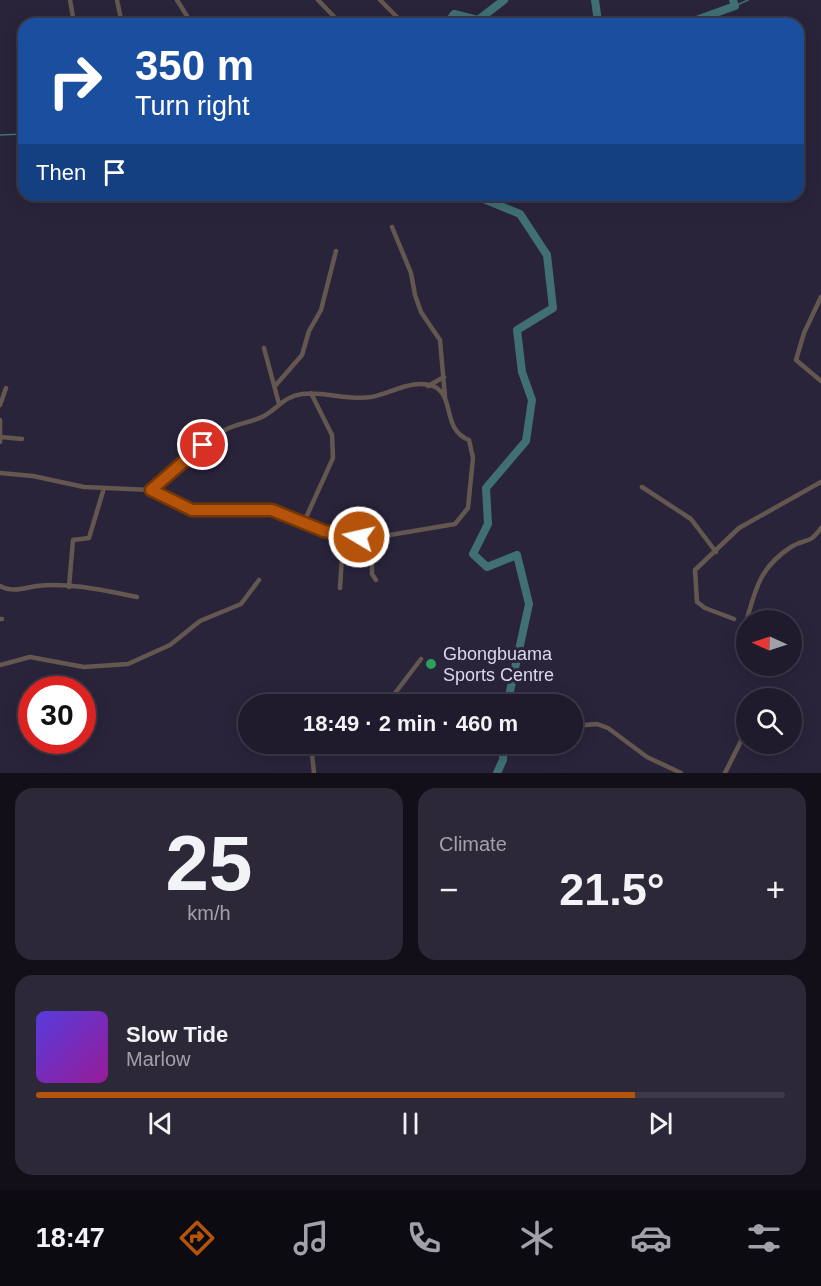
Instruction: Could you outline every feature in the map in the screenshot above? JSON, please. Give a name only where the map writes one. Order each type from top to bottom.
[{"type":"street","points":[[70,0],[73,17]]},
{"type":"street","points":[[117,0],[121,18]]},
{"type":"street","points":[[177,0],[188,18]]},
{"type":"street","points":[[318,0],[335,18]]},
{"type":"street","points":[[380,0],[398,18]]},
{"type":"street","points":[[0,473],[104,488],[151,490],[192,510],[266,509],[304,522],[316,529],[346,536],[372,538],[455,524],[468,508],[473,453],[469,440],[462,436],[450,419],[445,397],[440,340],[421,312],[411,273],[392,227]]},
{"type":"street","points":[[275,386],[302,355],[309,332],[321,310],[336,251]]},
{"type":"street","points":[[821,297],[805,329],[796,360],[821,381]]},
{"type":"street","points":[[264,348],[279,404]]},
{"type":"street","points":[[428,386],[444,377]]},
{"type":"street","points":[[151,490],[216,435],[236,424],[263,417],[294,396],[312,393],[366,398],[402,387],[428,386],[437,389],[445,397]]},
{"type":"street","points":[[0,405],[6,388]]},
{"type":"street","points":[[304,522],[333,458],[332,435],[312,393]]},
{"type":"street","points":[[0,420],[1,440],[22,439]]},
{"type":"street","points":[[734,619],[700,605],[695,598],[695,570],[716,552],[730,535],[757,516],[821,482]]},
{"type":"street","points":[[642,487],[656,494],[694,522],[716,552]]},
{"type":"street","points":[[69,587],[73,540],[89,537],[104,488]]},
{"type":"street","points":[[749,610],[767,566],[791,547],[811,541],[821,528]]},
{"type":"street","points":[[340,588],[346,536]]},
{"type":"street","points":[[372,538],[372,574],[376,580]]},
{"type":"street","points":[[0,665],[30,657],[84,667],[128,664],[170,645],[192,626],[209,616],[241,604],[259,580]]},
{"type":"street","points":[[0,586],[11,590],[39,586],[69,587],[137,597]]},
{"type":"street","points":[[394,694],[421,659]]},
{"type":"street","points":[[583,725],[597,724],[608,728],[647,757],[681,773]]},
{"type":"street","points":[[725,773],[736,751]]},
{"type":"street","points":[[311,754],[314,773]]},
{"type":"waterway","points":[[481,18],[504,0]]},
{"type":"waterway","points":[[595,0],[597,18]]},
{"type":"waterway","points":[[702,18],[735,6],[733,0]]},
{"type":"waterway","points":[[735,6],[748,0]]},
{"type":"waterway","points":[[451,18],[454,14],[470,18]]},
{"type":"waterway","points":[[0,135],[18,134]]},
{"type":"waterway","points":[[489,201],[520,214],[547,255],[553,308],[517,330],[522,372],[532,400],[526,441],[486,488],[488,524],[473,554],[487,567],[517,555],[529,604],[509,694]]},
{"type":"waterway","points":[[497,773],[503,754]]},
{"type":"place","name":"Gbongbuama Sports Centre","points":[[431,664]]},
{"type":"route","points":[[203,445],[151,490],[192,510],[266,509],[304,522],[316,529],[359,537]]}]
